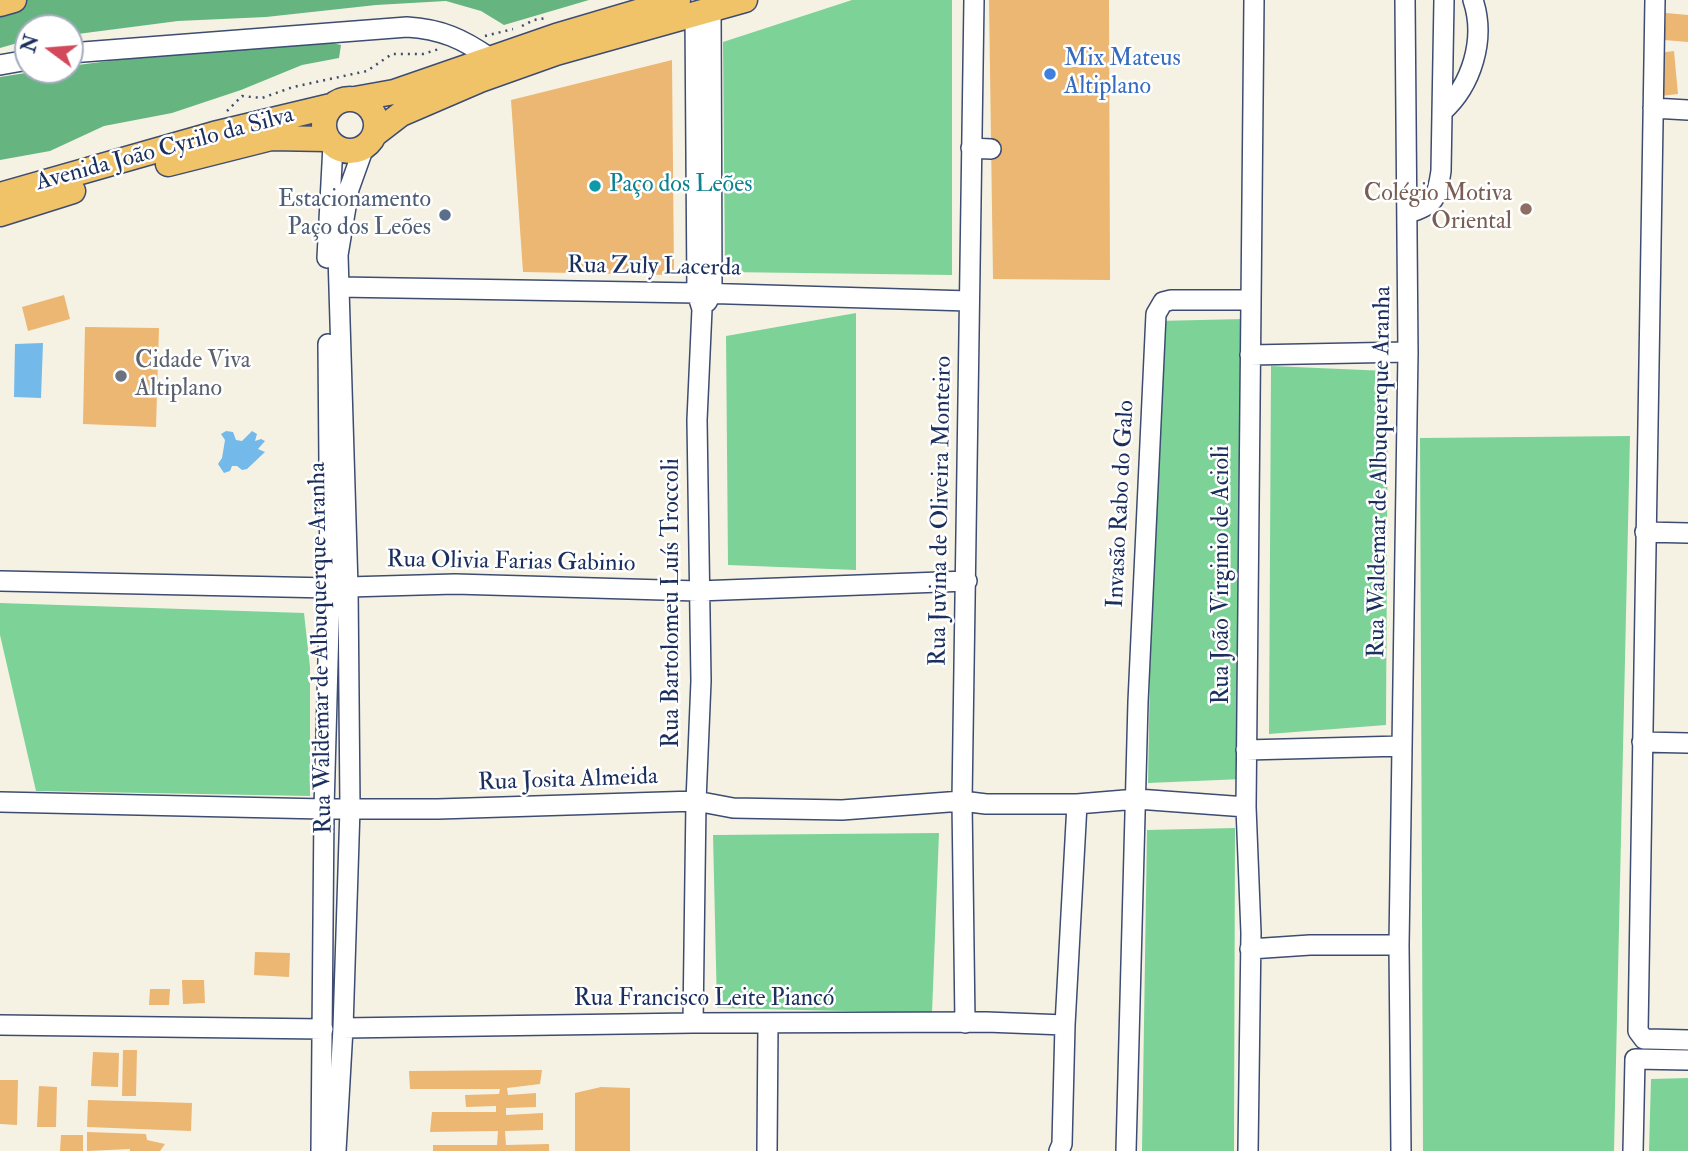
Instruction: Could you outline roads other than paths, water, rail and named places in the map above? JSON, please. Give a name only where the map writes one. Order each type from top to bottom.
[{"type":"main road","points":[[0,4],[14,0]]},
{"type":"main road","points":[[695,8],[480,80],[401,114],[370,140],[348,152],[330,142],[323,122],[331,106],[346,98],[355,99],[394,92],[556,36],[695,8],[745,0]]},
{"type":"main road","points":[[355,99],[370,108],[376,125],[370,140]]},
{"type":"main road","name":"Avenida João Cyrilo da Silva","points":[[0,195],[214,134],[331,106]]},
{"type":"main road","name":"Avenida João Cyrilo da Silva","points":[[0,214],[111,180],[271,138],[330,142]]},
{"type":"street","name":"Rua Juvina de Oliveira Monteiro","points":[[965,1023],[962,801],[974,0]]},
{"type":"street","name":"Rua João Virginio de Acioli","points":[[1248,1151],[1250,948],[1246,750],[1254,0]]},
{"type":"street","name":"Rua Waldemar de Albuquerque Aranha","points":[[1402,1151],[1399,945],[1408,352],[1405,0]]},
{"type":"street","points":[[1407,213],[1429,205],[1437,195],[1441,171],[1444,0]]},
{"type":"street","points":[[1442,112],[1456,100],[1474,61],[1477,31],[1473,0]]},
{"type":"street","points":[[1655,0],[1638,1031],[1644,1039],[1688,1040]]},
{"type":"street","name":"Rua Bartolomeu Luís Troccoli","points":[[692,1023],[701,681],[697,420],[704,298],[695,8]]},
{"type":"street","points":[[84,52],[407,27],[429,29],[466,41],[490,58]]},
{"type":"street","points":[[1653,108],[1688,110]]},
{"type":"street","name":"Rua Waldemar de Albuquerque Aranha","points":[[336,1151],[351,808],[339,588],[338,255],[349,189],[370,140]]},
{"type":"street","points":[[321,1151],[324,809],[339,588],[327,248],[330,142]]},
{"type":"street","points":[[971,148],[991,149]]},
{"type":"street","name":"Rua Zuly Lacerda","points":[[339,287],[704,298],[969,300]]},
{"type":"street","name":"Invasão Rabo do Galo","points":[[1126,1151],[1139,689],[1156,314],[1163,302],[1171,300],[1251,300]]},
{"type":"street","points":[[1250,355],[1408,352]]},
{"type":"street","points":[[1645,532],[1688,533]]},
{"type":"street","name":"Rua Olivia Farias Gabinio","points":[[0,581],[339,588],[455,584],[698,591],[967,581]]},
{"type":"street","points":[[1642,742],[1688,743]]},
{"type":"street","points":[[1246,750],[1402,746]]},
{"type":"street","name":"Rua Josita Almeida","points":[[0,802],[438,809],[696,801],[733,808],[842,810],[962,801],[986,804],[1077,804],[1137,799],[1246,807]]},
{"type":"street","points":[[1059,1151],[1062,1144],[1065,1025],[1077,804]]},
{"type":"street","points":[[1250,948],[1399,945]]},
{"type":"street","name":"Rua Francisco Leite Piancó","points":[[343,1028],[692,1023],[1065,1025]]},
{"type":"street","points":[[767,1151],[768,1024]]},
{"type":"street","points":[[0,1026],[323,1029]]},
{"type":"street","points":[[1633,1151],[1635,1059],[1688,1060]]},
{"type":"water","points":[[43,343],[41,398],[14,397],[15,344]]},
{"type":"water","points":[[226,431],[233,432],[236,440],[242,441],[252,431],[257,434],[255,441],[265,441],[258,449],[265,452],[247,469],[232,466],[230,471],[224,473],[218,464],[222,458],[225,440],[221,434]]},
{"type":"place","name":"Mix Mateus Altiplano","points":[[1050,74]]},
{"type":"place","name":"Paço dos Leões","points":[[595,186]]},
{"type":"place","name":"Colégio Motiva Oriental","points":[[1526,209]]},
{"type":"place","name":"Estacionamento Paço dos Leões","points":[[445,215]]},
{"type":"place","name":"Cidade Viva Altiplano","points":[[121,376]]}]
